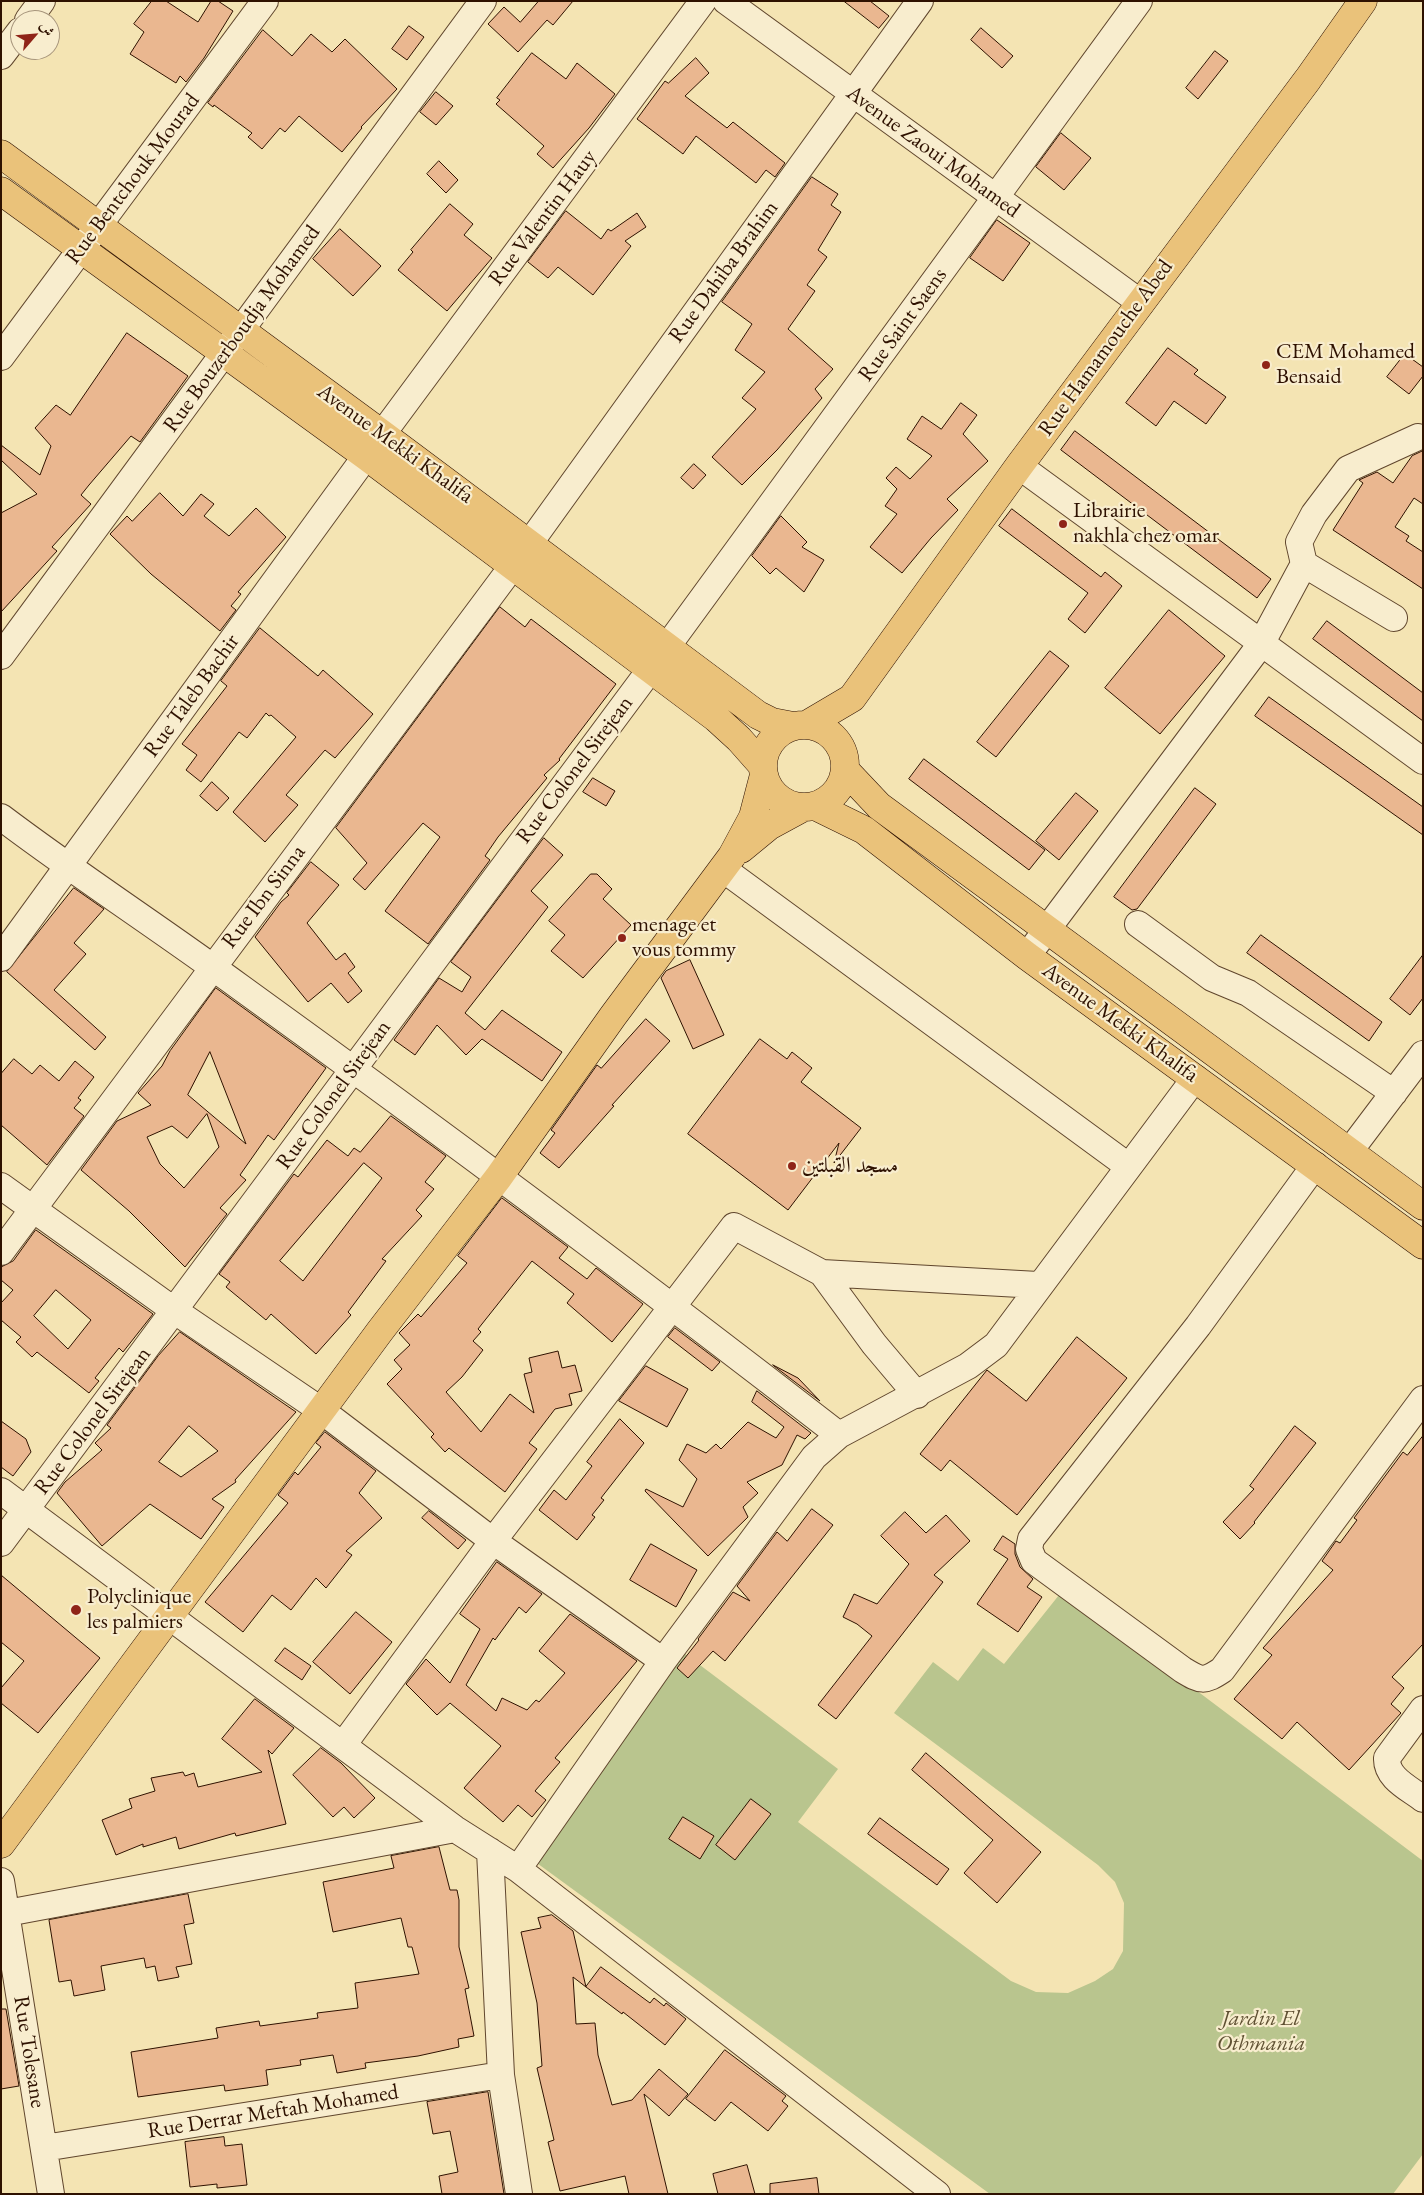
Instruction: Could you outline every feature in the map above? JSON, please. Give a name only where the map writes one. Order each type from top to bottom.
[{"type":"main road","name":"Rue Hamamouche Abed","points":[[852,698],[1019,466],[1308,79],[1363,1]]},
{"type":"main road","name":"Avenue Mekki Khalifa","points":[[1,154],[382,434],[758,715],[772,722],[801,725]]},
{"type":"main road","name":"Avenue Mekki Khalifa","points":[[1,191],[366,456],[716,718],[739,739],[763,770]]},
{"type":"main road","points":[[1,1844],[322,1411],[498,1178],[613,1016],[727,862],[753,817],[766,750],[774,736],[801,725],[852,698]]},
{"type":"main road","points":[[727,862],[769,826],[832,796],[840,785],[852,698]]},
{"type":"main road","points":[[801,725],[820,727],[831,734],[839,743],[844,763]]},
{"type":"main road","name":"Avenue Mekki Khalifa","points":[[844,763],[879,806],[1046,931],[1423,1206]]},
{"type":"main road","points":[[763,770],[767,786],[783,802],[809,807]]},
{"type":"main road","name":"Avenue Mekki Khalifa","points":[[809,807],[864,830],[1027,956],[1423,1245]]},
{"type":"street","name":"Rue Bentchouk Mourad","points":[[1,357],[265,1]]},
{"type":"street","name":"Rue Bouzerboudja Mohamed","points":[[1,656],[483,1]]},
{"type":"street","name":"Rue Valentin Hauy","points":[[382,434],[703,1]]},
{"type":"street","name":"Avenue Zaoui Mohamed","points":[[726,1],[1141,303]]},
{"type":"street","name":"Rue Dahiba Brahim","points":[[529,544],[920,1]]},
{"type":"street","name":"Rue Saint Saens","points":[[667,647],[1139,1]]},
{"type":"street","points":[[1,56],[10,44]]},
{"type":"street","name":"Rue Taleb Bachir","points":[[3,952],[68,868],[382,434]]},
{"type":"street","points":[[1027,956],[1261,644],[1304,564],[1299,542],[1314,514],[1348,469],[1418,436]]},
{"type":"street","points":[[1019,466],[1423,761]]},
{"type":"street","name":"Rue Ibn Sinna","points":[[1,1252],[512,564],[529,544]]},
{"type":"street","points":[[1304,564],[1394,618]]},
{"type":"street","name":"Rue Colonel Sirejean","points":[[1,1543],[175,1311],[352,1068],[667,647]]},
{"type":"street","points":[[1,817],[68,868],[212,967],[352,1068],[498,1178],[672,1305],[839,1435]]},
{"type":"street","points":[[727,862],[1128,1166]]},
{"type":"street","points":[[1138,924],[1212,978],[1248,992],[1394,1093]]},
{"type":"street","points":[[1349,1152],[1423,1054]]},
{"type":"street","points":[[518,1869],[663,1661],[814,1457],[839,1435],[917,1395],[968,1366],[996,1345],[1038,1285],[1195,1078]]},
{"type":"street","points":[[1315,1165],[1198,1326],[1031,1540],[1029,1549],[1034,1561],[1183,1670],[1198,1679],[1209,1679],[1222,1670],[1423,1399]]},
{"type":"street","points":[[1,1186],[175,1311],[322,1411],[494,1541],[663,1661]]},
{"type":"street","points":[[343,1745],[494,1541],[734,1226],[822,1273],[1038,1285]]},
{"type":"street","points":[[822,1273],[874,1344],[917,1395]]},
{"type":"street","points":[[1,1491],[455,1829],[518,1869],[937,2194]]},
{"type":"street","points":[[1423,1709],[1386,1758],[1386,1766],[1390,1774],[1423,1799]]},
{"type":"street","points":[[7,1913],[455,1829]]},
{"type":"street","points":[[490,1851],[501,2076],[519,2194]]},
{"type":"street","name":"Rue Tolesane","points":[[1,1881],[51,2194]]},
{"type":"street","name":"Rue Derrar Meftah Mohamed","points":[[44,2148],[501,2076]]},
{"type":"green space","name":"Jardin El Othmania","points":[[1063,1590],[1423,1861],[1423,2154],[1393,2194],[990,2194],[530,1858],[684,1653],[838,1769],[798,1822],[1011,1981],[1036,1992],[1068,1993],[1095,1981],[1113,1969],[1123,1951],[1124,1903],[1115,1882],[1098,1865],[894,1713],[933,1662],[958,1681],[983,1648],[1004,1664]]},
{"type":"building","points":[[152,1],[166,1],[198,22],[211,1],[218,1],[233,11],[204,58],[186,82],[180,76],[176,83],[130,54],[144,32],[134,24]]},
{"type":"building","points":[[539,1],[573,1],[553,25],[547,20],[518,52],[488,24],[504,7],[520,22]]},
{"type":"building","points":[[844,1],[870,1],[889,16],[879,28]]},
{"type":"building","points":[[409,26],[424,37],[407,60],[392,49]]},
{"type":"building","points":[[981,28],[1013,56],[1002,68],[971,40]]},
{"type":"building","points":[[263,30],[292,56],[311,34],[332,52],[345,39],[397,89],[361,127],[342,152],[299,116],[285,132],[280,128],[262,149],[248,137],[252,133],[214,105],[213,107],[208,103]]},
{"type":"building","points":[[1215,51],[1228,61],[1198,99],[1186,88]]},
{"type":"building","points":[[532,53],[566,79],[577,63],[615,94],[589,128],[553,168],[537,154],[544,146],[496,104],[500,100],[497,98]]},
{"type":"building","points":[[696,58],[709,73],[685,96],[727,128],[733,122],[785,163],[775,177],[766,170],[756,183],[696,136],[683,154],[637,119],[665,81],[668,83]]},
{"type":"building","points":[[436,92],[453,106],[436,125],[420,112]]},
{"type":"building","points":[[1061,133],[1091,158],[1064,190],[1036,167]]},
{"type":"building","points":[[439,161],[458,180],[446,193],[427,174]]},
{"type":"building","points":[[812,177],[838,194],[831,205],[841,212],[818,250],[827,257],[807,285],[815,291],[788,329],[833,369],[815,389],[822,398],[777,450],[742,485],[712,457],[756,409],[742,398],[765,372],[735,350],[752,324],[722,302]]},
{"type":"building","points":[[450,204],[473,224],[464,235],[492,258],[447,311],[398,270],[413,252],[411,250]]},
{"type":"building","points":[[566,211],[601,239],[608,229],[611,231],[637,213],[646,227],[625,241],[631,246],[593,295],[558,267],[548,278],[528,262]]},
{"type":"building","points":[[997,220],[1030,243],[1003,281],[970,258]]},
{"type":"building","points":[[340,229],[381,266],[353,296],[313,259]]},
{"type":"building","points":[[127,333],[188,376],[140,442],[131,436],[81,495],[91,504],[52,547],[57,551],[1,612],[1,513],[37,494],[1,460],[1,445],[40,475],[51,446],[35,428],[56,405],[70,415]]},
{"type":"building","points":[[1168,348],[1198,370],[1194,374],[1226,397],[1206,424],[1174,401],[1156,426],[1126,403]]},
{"type":"building","points":[[1405,354],[1423,367],[1423,376],[1409,394],[1387,377]]},
{"type":"building","points":[[961,403],[977,415],[963,434],[988,461],[947,499],[958,510],[931,538],[902,573],[870,547],[897,514],[885,506],[897,489],[886,478],[896,467],[910,479],[932,456],[907,439],[922,416],[941,429]]},
{"type":"building","points":[[1075,431],[1271,579],[1257,598],[1061,450]]},
{"type":"building","points":[[1423,451],[1423,504],[1414,498],[1395,527],[1409,536],[1406,541],[1423,552],[1423,589],[1333,530],[1363,483],[1359,480],[1377,472],[1393,483],[1412,456]]},
{"type":"building","points":[[694,464],[706,475],[693,489],[681,478]]},
{"type":"building","points":[[160,493],[183,516],[201,494],[214,504],[204,516],[229,536],[256,508],[286,537],[238,592],[241,594],[231,606],[236,610],[220,631],[151,574],[110,534],[127,516],[132,521]]},
{"type":"building","points":[[1012,509],[1101,577],[1105,572],[1122,586],[1085,633],[1068,619],[1088,593],[999,526]]},
{"type":"building","points":[[781,516],[807,542],[802,547],[824,560],[804,592],[776,568],[770,574],[752,556]]},
{"type":"building","points":[[500,607],[525,627],[531,619],[616,684],[560,760],[544,775],[547,778],[498,837],[485,856],[490,860],[428,944],[385,911],[440,837],[423,823],[365,890],[353,879],[367,863],[336,828]]},
{"type":"building","points":[[1169,610],[1225,656],[1160,734],[1105,688]]},
{"type":"building","points":[[1327,621],[1423,693],[1423,721],[1313,639]]},
{"type":"building","points":[[260,628],[318,676],[323,670],[373,714],[335,758],[325,750],[286,795],[298,805],[265,842],[233,812],[296,737],[271,715],[269,716],[266,713],[247,738],[239,732],[201,782],[186,770],[197,755],[182,744],[227,686],[221,681]]},
{"type":"building","points":[[1050,651],[1069,666],[996,757],[977,742]]},
{"type":"building","points":[[1269,697],[1423,807],[1423,835],[1255,716]]},
{"type":"building","points":[[924,759],[1045,850],[1029,870],[909,779]]},
{"type":"building","points":[[593,778],[615,791],[606,806],[583,792]]},
{"type":"building","points":[[212,782],[229,798],[217,811],[200,796]]},
{"type":"building","points":[[1195,788],[1216,804],[1137,909],[1132,910],[1114,897]]},
{"type":"building","points":[[1076,793],[1098,811],[1059,860],[1036,841]]},
{"type":"building","points":[[544,838],[563,855],[531,891],[548,907],[465,1013],[485,1030],[502,1010],[562,1052],[542,1081],[482,1039],[466,1055],[437,1025],[415,1055],[394,1040],[439,978],[462,992],[471,977],[451,962]]},
{"type":"building","points":[[311,862],[339,885],[307,923],[336,960],[345,953],[355,967],[348,973],[362,991],[348,1003],[331,983],[308,1002],[255,937],[281,902],[289,895],[287,893]]},
{"type":"building","points":[[591,874],[597,874],[612,889],[603,899],[631,925],[583,978],[551,951],[565,935],[549,921]]},
{"type":"building","points":[[74,888],[104,909],[74,943],[86,954],[54,990],[106,1037],[95,1050],[7,972]]},
{"type":"building","points":[[1261,935],[1382,1022],[1369,1041],[1247,953]]},
{"type":"building","points":[[1423,955],[1423,998],[1410,1015],[1390,999]]},
{"type":"building","points":[[690,960],[724,1035],[693,1049],[661,978],[666,971]]},
{"type":"building","points":[[216,988],[326,1068],[274,1140],[268,1135],[240,1175],[246,1180],[220,1208],[227,1214],[185,1267],[129,1211],[81,1170],[117,1121],[151,1105],[138,1093],[162,1066],[170,1051]],"holes":[[[210,1052],[246,1144],[188,1095]],[[207,1114],[219,1147],[184,1188],[160,1164],[147,1137],[172,1126],[187,1138]]]},
{"type":"building","points":[[646,1019],[670,1041],[612,1105],[614,1106],[559,1168],[540,1153],[555,1133],[551,1130],[597,1065],[601,1068]]},
{"type":"building","points":[[760,1039],[787,1059],[792,1052],[812,1068],[801,1082],[861,1128],[834,1163],[839,1143],[788,1210],[688,1134]]},
{"type":"building","points":[[14,1059],[32,1074],[40,1065],[59,1081],[75,1061],[94,1077],[78,1098],[81,1100],[74,1108],[84,1116],[47,1165],[1,1125],[1,1074]]},
{"type":"building","points":[[391,1116],[446,1156],[425,1182],[434,1189],[416,1210],[422,1216],[382,1259],[386,1261],[348,1312],[351,1315],[316,1354],[271,1314],[266,1320],[226,1287],[230,1282],[219,1274],[294,1174],[298,1177],[327,1140],[348,1156],[354,1148],[360,1152]],"holes":[[[364,1163],[382,1178],[303,1281],[280,1261]]]},
{"type":"building","points":[[502,1198],[568,1247],[559,1258],[587,1279],[596,1268],[643,1304],[612,1342],[567,1303],[574,1294],[532,1261],[478,1329],[481,1332],[473,1341],[483,1350],[462,1377],[446,1392],[481,1432],[510,1394],[534,1413],[524,1374],[532,1372],[529,1358],[558,1351],[562,1368],[575,1365],[582,1391],[569,1394],[572,1405],[555,1409],[529,1443],[537,1449],[505,1492],[449,1448],[445,1452],[431,1437],[434,1434],[387,1384],[402,1369],[394,1360],[410,1345],[399,1333],[418,1314],[421,1317],[467,1263],[458,1256]]},
{"type":"building","points":[[36,1230],[153,1314],[123,1352],[119,1348],[95,1378],[99,1381],[89,1393],[37,1352],[32,1357],[16,1342],[21,1337],[1,1320],[1,1303],[13,1290],[1,1280],[1,1267],[13,1261]],"holes":[[[56,1290],[91,1320],[68,1349],[34,1316]]]},
{"type":"building","points":[[675,1328],[720,1362],[712,1371],[668,1337]]},
{"type":"building","points":[[180,1332],[296,1412],[235,1480],[236,1482],[212,1499],[224,1507],[201,1539],[150,1504],[102,1546],[57,1493],[65,1482],[102,1450],[95,1443],[111,1428],[107,1425],[158,1356]],"holes":[[[189,1426],[218,1451],[181,1477],[159,1462]]]},
{"type":"building","points":[[1077,1337],[1127,1378],[1017,1515],[950,1460],[941,1471],[920,1454],[987,1370],[1026,1401]]},
{"type":"building","points":[[646,1366],[688,1389],[667,1427],[619,1401]]},
{"type":"building","points":[[774,1366],[798,1378],[820,1401]]},
{"type":"building","points":[[757,1391],[811,1433],[805,1439],[797,1435],[782,1465],[747,1482],[758,1493],[743,1507],[748,1517],[708,1556],[645,1491],[646,1489],[683,1507],[697,1479],[679,1460],[687,1444],[706,1453],[716,1444],[721,1449],[748,1422],[776,1438],[784,1427],[752,1402]]},
{"type":"building","points":[[620,1419],[644,1443],[601,1498],[604,1500],[592,1515],[595,1517],[577,1540],[539,1510],[554,1490],[566,1500],[592,1466],[587,1462]]},
{"type":"building","points":[[1,1421],[26,1439],[31,1452],[13,1476],[1,1467]]},
{"type":"building","points":[[1295,1426],[1316,1443],[1255,1523],[1240,1539],[1223,1522],[1254,1489],[1250,1486]]},
{"type":"building","points":[[325,1432],[376,1471],[359,1493],[382,1518],[346,1551],[352,1555],[326,1588],[316,1578],[291,1610],[272,1595],[243,1632],[205,1602],[288,1503],[278,1495],[295,1472],[298,1475],[321,1447],[316,1443]]},
{"type":"building","points":[[1423,1436],[1423,1644],[1392,1677],[1404,1688],[1391,1704],[1401,1713],[1349,1770],[1297,1722],[1282,1739],[1234,1699],[1272,1655],[1263,1648],[1333,1570],[1322,1561],[1336,1541],[1340,1543],[1357,1520],[1354,1518],[1403,1452],[1407,1455]]},
{"type":"building","points":[[812,1509],[833,1525],[725,1661],[713,1651],[688,1678],[677,1668],[698,1639],[733,1592],[750,1601],[737,1586],[777,1532],[787,1541]]},
{"type":"building","points":[[429,1511],[466,1540],[458,1549],[422,1518]]},
{"type":"building","points":[[905,1512],[926,1533],[946,1515],[970,1541],[934,1575],[943,1582],[836,1719],[818,1705],[872,1636],[857,1624],[843,1617],[854,1594],[877,1604],[909,1564],[881,1536]]},
{"type":"building","points":[[1003,1536],[1015,1544],[1015,1554],[1020,1567],[1033,1579],[1027,1587],[1042,1597],[1018,1632],[977,1604],[1008,1559],[994,1550]]},
{"type":"building","points":[[651,1544],[697,1570],[676,1607],[630,1580]]},
{"type":"building","points":[[497,1562],[542,1594],[526,1613],[519,1607],[495,1640],[493,1638],[466,1685],[496,1711],[502,1698],[527,1710],[536,1700],[539,1702],[565,1673],[539,1651],[570,1614],[637,1661],[555,1758],[560,1762],[535,1791],[546,1800],[532,1817],[518,1805],[503,1822],[464,1788],[501,1746],[450,1703],[437,1715],[406,1684],[426,1659],[450,1683],[480,1629],[460,1614]]},
{"type":"building","points":[[1,1575],[100,1658],[38,1733],[1,1703],[1,1688],[24,1661],[1,1642]]},
{"type":"building","points":[[356,1612],[392,1642],[350,1694],[313,1662]]},
{"type":"building","points":[[285,1648],[311,1666],[302,1680],[275,1661]]},
{"type":"building","points":[[255,1699],[294,1728],[272,1754],[268,1750],[286,1824],[236,1836],[235,1833],[179,1849],[176,1837],[143,1847],[143,1844],[116,1855],[102,1820],[132,1808],[129,1799],[155,1791],[151,1778],[183,1772],[185,1776],[194,1773],[198,1787],[262,1772],[222,1739]]},
{"type":"building","points":[[321,1748],[341,1763],[375,1798],[354,1818],[344,1807],[333,1817],[293,1775]]},
{"type":"building","points":[[926,1753],[1041,1852],[997,1903],[964,1873],[993,1840],[912,1770]]},
{"type":"building","points":[[751,1799],[771,1814],[735,1860],[716,1845]]},
{"type":"building","points":[[683,1817],[714,1836],[700,1859],[669,1839]]},
{"type":"building","points":[[880,1818],[949,1869],[937,1885],[868,1834]]},
{"type":"building","points":[[439,1847],[450,1890],[457,1890],[459,1900],[459,1947],[469,1988],[465,1989],[474,2036],[458,2039],[459,2047],[418,2056],[365,2063],[366,2068],[337,2073],[333,2055],[300,2060],[301,2065],[266,2070],[268,2085],[225,2091],[224,2085],[138,2097],[131,2052],[218,2038],[216,2028],[259,2021],[260,2026],[318,2018],[317,2013],[358,2008],[355,1983],[419,1974],[412,1947],[408,1947],[401,1918],[333,1932],[323,1882],[394,1868],[391,1856]]},
{"type":"building","points":[[188,1894],[194,1923],[184,1925],[192,1964],[176,1967],[179,1977],[158,1981],[155,1966],[146,1968],[144,1958],[101,1966],[105,1990],[74,1996],[71,1980],[59,1982],[49,1920]]},
{"type":"building","points":[[552,1915],[573,1931],[586,1987],[573,1977],[576,2024],[595,2023],[598,2055],[612,2105],[632,2100],[659,2069],[688,2094],[669,2116],[644,2094],[668,2194],[629,2194],[625,2176],[560,2191],[548,2142],[554,2140],[537,2068],[542,2066],[537,2003],[521,1932],[541,1928],[538,1918]]},
{"type":"building","points":[[601,1967],[650,2003],[654,1998],[664,2006],[666,2003],[686,2019],[665,2045],[623,2012],[622,2014],[586,1987]]},
{"type":"building","points":[[1,2009],[6,2009],[19,2086],[1,2089]]},
{"type":"building","points":[[725,2050],[786,2096],[782,2101],[788,2106],[768,2131],[731,2102],[715,2121],[686,2099]]},
{"type":"building","points":[[488,2092],[504,2194],[442,2194],[439,2176],[458,2172],[450,2131],[433,2134],[427,2102]]},
{"type":"building","points":[[224,2137],[225,2146],[242,2144],[247,2185],[217,2188],[217,2184],[190,2187],[185,2142]]},
{"type":"building","points":[[747,2165],[755,2194],[718,2194],[713,2174]]},
{"type":"building","points":[[817,2178],[819,2194],[770,2194],[770,2184]]},
{"type":"place","name":"CEM Mohamed Bensaid","points":[[1266,365]]},
{"type":"place","name":"Librairie nakhla chez omar","points":[[1063,524]]},
{"type":"place","name":"menage et vous tommy","points":[[622,938]]},
{"type":"place","name":"مسجد القبلتين","points":[[792,1166]]},
{"type":"place","name":"Polyclinique les palmiers","points":[[76,1610]]}]
